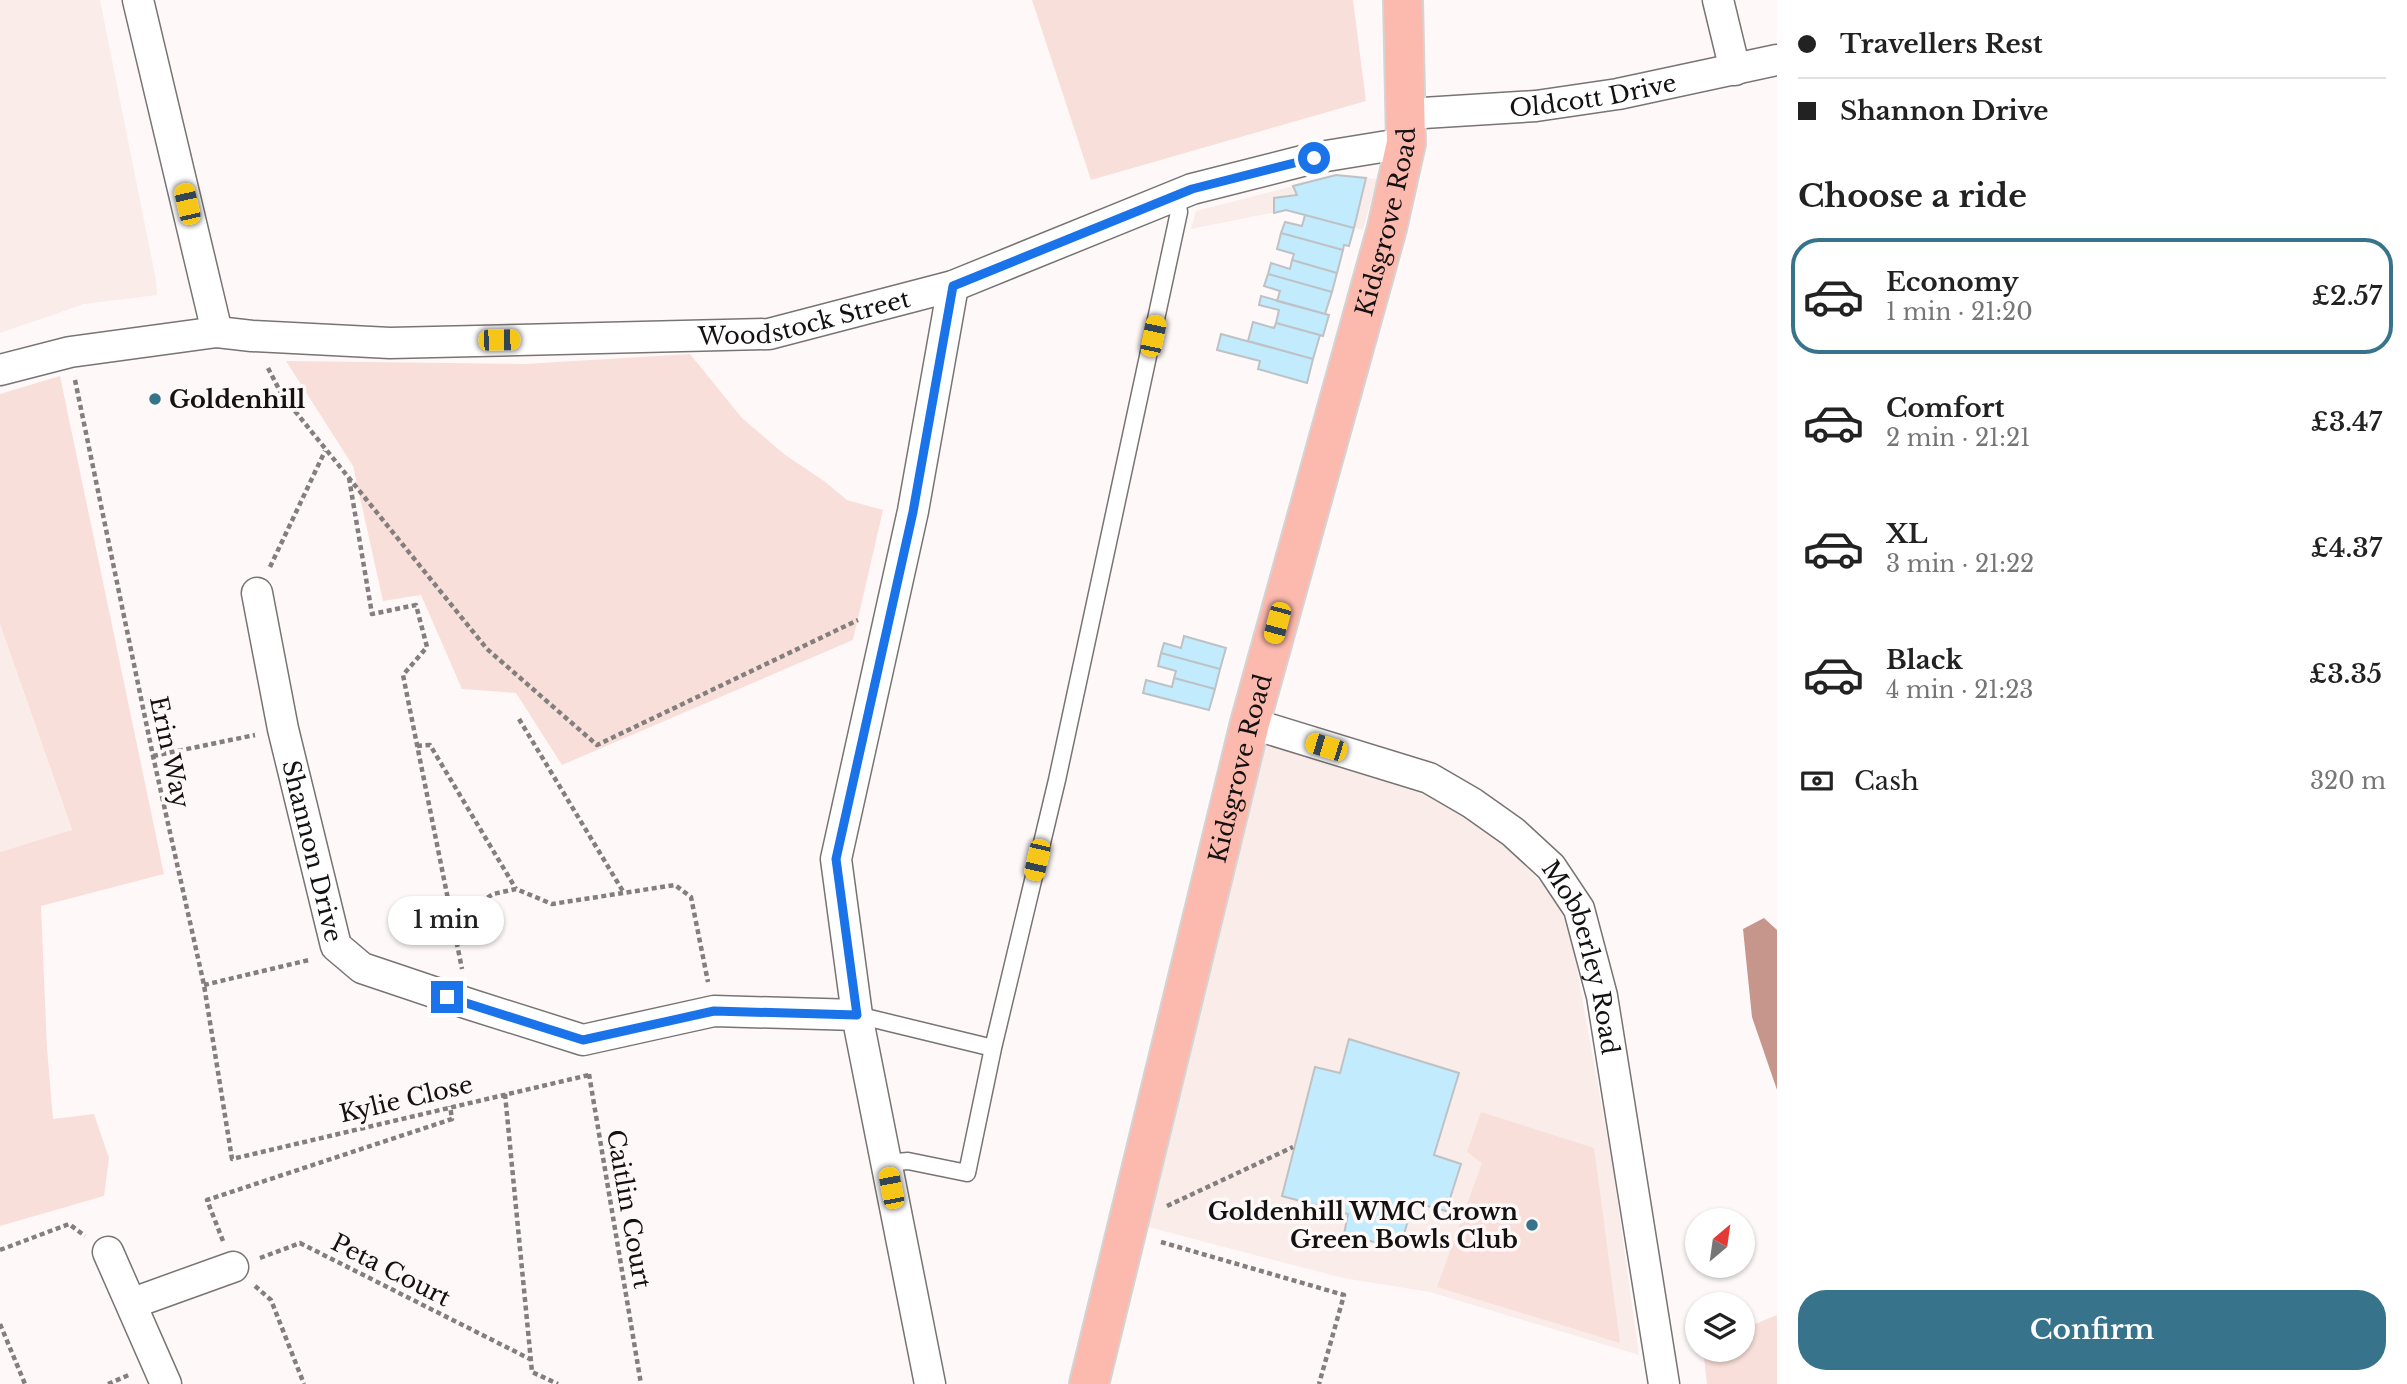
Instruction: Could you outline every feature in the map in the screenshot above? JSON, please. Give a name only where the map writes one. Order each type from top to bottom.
[{"type":"main road","name":"Kidsgrove Road","points":[[1089,1384],[1250,723],[1387,228],[1406,129],[1403,0]]},
{"type":"street","points":[[138,0],[217,332]]},
{"type":"street","points":[[1717,0],[1735,71]]},
{"type":"street","name":"Oldcott Drive","points":[[1406,129],[1618,94],[1777,60]]},
{"type":"street","name":"Woodstock Street","points":[[0,370],[70,352],[217,332],[390,343],[769,334],[953,286],[1192,189],[1314,158],[1406,129]]},
{"type":"street","points":[[930,1384],[857,1015],[836,859],[913,512],[953,286]]},
{"type":"street","name":"Shannon Drive","points":[[257,593],[284,729],[336,946],[362,968],[583,1040],[714,1011],[857,1015]]},
{"type":"street","name":"Mobberley Road","points":[[1250,723],[1429,778],[1472,803],[1513,832],[1551,867],[1579,909],[1602,996],[1664,1384]]},
{"type":"street","points":[[108,1252],[166,1384]]},
{"type":"street","points":[[132,1303],[233,1267]]},
{"type":"lane","points":[[887,1163],[908,1161],[967,1173],[993,1048],[1057,780],[1180,212],[1176,195]]},
{"type":"lane","points":[[857,1015],[993,1048]]},
{"type":"path","points":[[252,336],[282,395],[487,649],[597,746],[893,603]]},
{"type":"path","name":"Erin Way","points":[[70,352],[153,756],[204,985],[232,1160]]},
{"type":"path","points":[[257,593],[325,451]]},
{"type":"path","points":[[348,478],[372,614],[415,605],[427,647],[403,675],[468,1004]]},
{"type":"path","points":[[519,719],[624,893]]},
{"type":"path","points":[[153,756],[284,729]]},
{"type":"path","points":[[417,746],[430,745],[516,889]]},
{"type":"path","points":[[452,921],[493,894],[516,889],[552,904],[675,886],[691,897],[714,1011]]},
{"type":"path","points":[[204,985],[343,951]]},
{"type":"path","name":"Caitlin Court","points":[[583,1040],[641,1384]]},
{"type":"path","name":"Kylie Close","points":[[232,1160],[589,1075]]},
{"type":"path","points":[[505,1094],[530,1359]]},
{"type":"path","points":[[304,1384],[271,1300],[233,1267],[207,1200],[452,1119],[450,1106]]},
{"type":"path","points":[[1127,1228],[1293,1147]]},
{"type":"path","points":[[0,1250],[69,1224],[108,1252]]},
{"type":"path","points":[[1127,1228],[1343,1295],[1319,1384]]},
{"type":"path","name":"Peta Court","points":[[233,1267],[300,1243],[530,1359],[532,1372],[558,1384]]},
{"type":"path","points":[[0,1324],[25,1384]]},
{"type":"shaded area","points":[[0,0],[100,0],[157,295],[84,304],[0,333]]},
{"type":"shaded area","points":[[1032,0],[1353,0],[1366,101],[1091,180]]},
{"type":"shaded area","points":[[1336,175],[1377,179],[1363,230],[1286,210],[1191,229],[1196,211]]},
{"type":"shaded area","points":[[690,354],[742,418],[784,454],[847,500],[883,510],[853,640],[562,765],[516,693],[462,689],[421,595],[383,601],[353,466],[286,361],[525,364]]},
{"type":"shaded area","points":[[60,376],[164,874],[41,906],[53,1119],[94,1114],[109,1158],[104,1196],[0,1226],[0,852],[72,830],[0,624],[0,394]]},
{"type":"shaded area","points":[[0,624],[72,831],[0,852]]},
{"type":"shaded area","points":[[1259,741],[1429,791],[1489,833],[1520,860],[1553,896],[1570,931],[1612,1163],[1639,1355],[1430,1292],[1343,1278],[1148,1227],[1149,1198]]},
{"type":"shaded area","points":[[1764,918],[1777,930],[1777,1090],[1752,1017],[1743,929]]},
{"type":"shaded area","name":"Goldenhill WMC Crown Green Bowls Club","points":[[1481,1112],[1594,1148],[1620,1343],[1437,1287],[1482,1163],[1467,1152]]},
{"type":"shaded area","points":[[1777,1315],[1777,1384],[1707,1384],[1704,1362],[1755,1362],[1755,1324]]},
{"type":"building","points":[[1336,175],[1366,178],[1354,228],[1286,210],[1274,213],[1274,198],[1297,195],[1293,186]]},
{"type":"building","points":[[1305,215],[1354,228],[1349,246],[1344,245],[1343,250],[1281,233],[1285,222],[1302,226]]},
{"type":"building","points":[[1281,233],[1343,250],[1337,273],[1292,260],[1294,254],[1277,249]]},
{"type":"building","points":[[1292,260],[1337,273],[1332,292],[1268,274],[1271,263],[1290,269]]},
{"type":"building","points":[[1268,274],[1332,292],[1325,314],[1277,301],[1280,291],[1264,286]]},
{"type":"building","points":[[1261,296],[1329,315],[1323,336],[1276,323],[1279,310],[1259,305]]},
{"type":"building","points":[[1253,322],[1274,328],[1276,323],[1320,335],[1313,359],[1248,341]]},
{"type":"building","points":[[1221,334],[1313,359],[1307,383],[1258,369],[1260,361],[1217,350]]},
{"type":"building","points":[[1184,636],[1226,648],[1220,669],[1161,653],[1164,643],[1181,648]]},
{"type":"building","points":[[1161,653],[1220,669],[1215,689],[1174,678],[1176,671],[1158,666]]},
{"type":"building","points":[[1174,678],[1215,689],[1209,710],[1143,693],[1146,680],[1172,687]]},
{"type":"building","points":[[1349,1039],[1459,1073],[1434,1155],[1461,1164],[1446,1211],[1413,1202],[1400,1249],[1344,1234],[1348,1214],[1282,1196],[1315,1067],[1340,1073]]},
{"type":"place","name":"Goldenhill","points":[[155,399]]},
{"type":"place","name":"Goldenhill WMC Crown Green Bowls Club","points":[[1532,1225]]},
{"type":"route","points":[[447,997],[583,1040],[714,1011],[857,1015],[836,859],[913,512],[953,286],[1192,189],[1314,158]]}]
